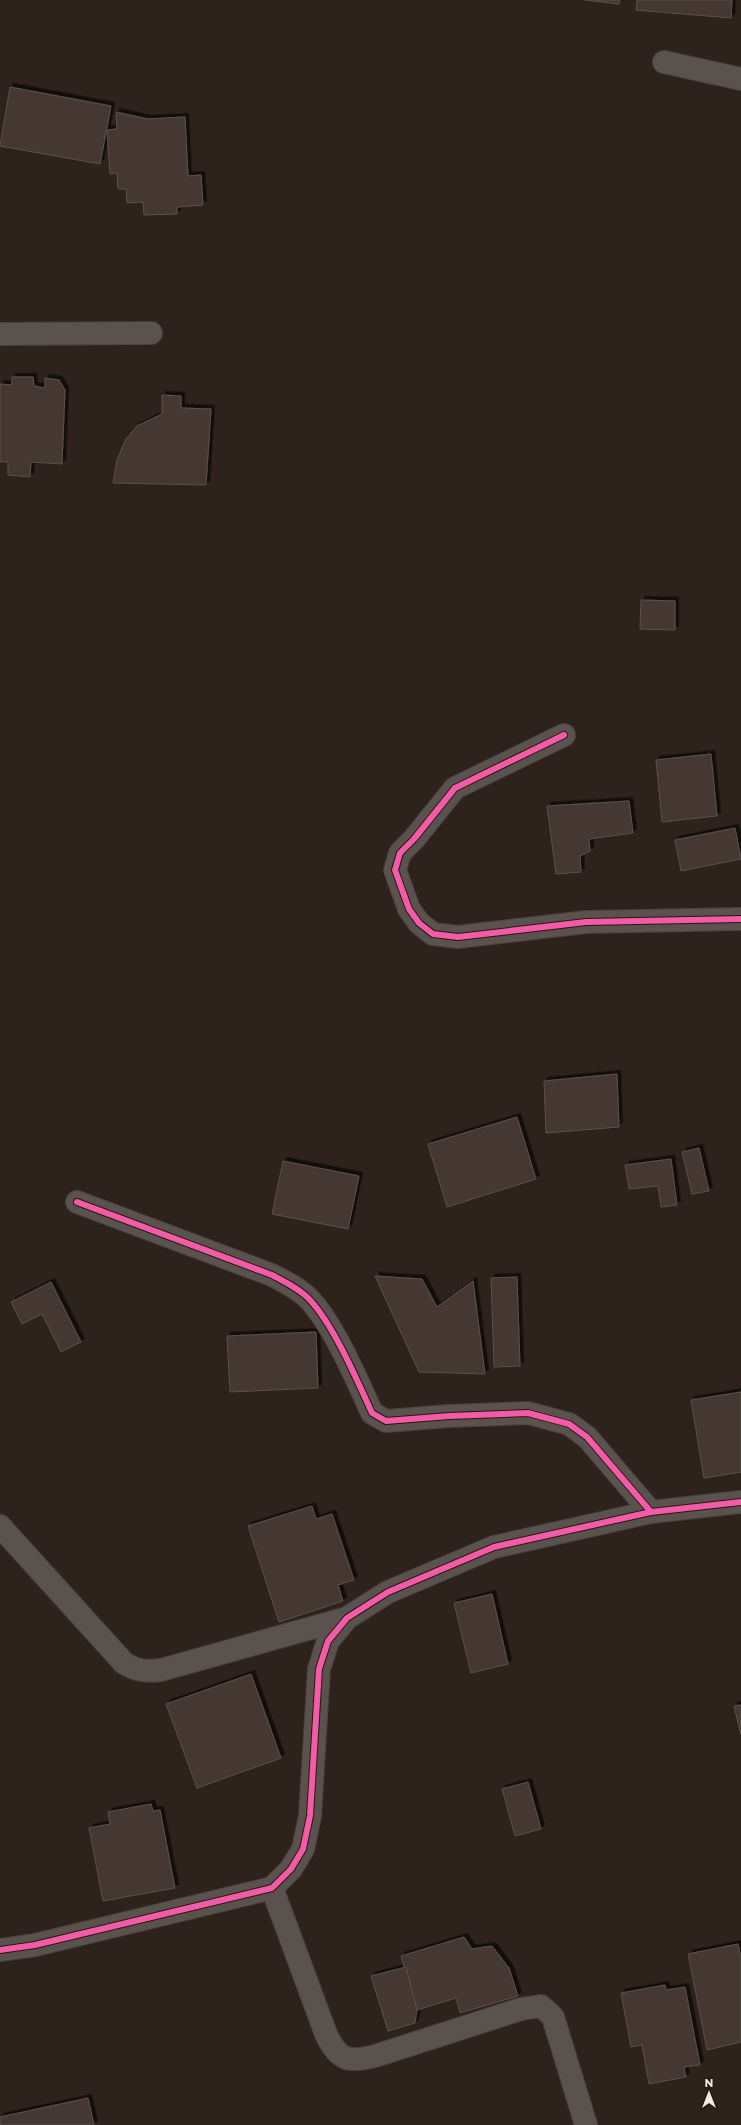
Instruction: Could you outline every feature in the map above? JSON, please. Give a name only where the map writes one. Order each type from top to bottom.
[{"type":"street","points":[[664,62],[741,79]]},
{"type":"street","points":[[0,334],[151,332]]},
{"type":"street","points":[[564,736],[455,788],[414,839],[400,852],[395,870],[409,909],[419,923],[433,934],[458,937],[586,922],[741,919]]},
{"type":"street","points":[[77,1202],[272,1275],[291,1285],[310,1299],[324,1318],[372,1413],[386,1422],[449,1416],[528,1413],[569,1424],[587,1437],[651,1512]]},
{"type":"street","points":[[0,1526],[124,1663],[134,1669],[146,1672],[161,1670],[347,1618],[388,1592],[494,1547],[651,1512],[741,1502]]},
{"type":"street","points":[[0,1950],[35,1945],[272,1888],[291,1870],[302,1849],[310,1816],[319,1669],[328,1641],[347,1618]]},
{"type":"street","points":[[272,1888],[326,2034],[331,2045],[346,2059],[356,2061],[521,2009],[541,2006],[553,2017],[586,2125]]},
{"type":"building","points":[[585,0],[620,0],[619,4]]},
{"type":"building","points":[[637,0],[732,0],[731,18],[636,10]]},
{"type":"building","points":[[10,87],[111,106],[100,164],[0,146]]},
{"type":"building","points":[[116,112],[148,119],[185,117],[188,176],[201,175],[203,205],[177,207],[177,214],[144,215],[143,202],[127,203],[126,189],[118,189],[117,173],[110,174],[107,130],[117,129]]},
{"type":"building","points":[[12,377],[33,377],[34,386],[45,388],[45,378],[59,380],[65,390],[62,464],[31,462],[30,477],[8,475],[8,462],[0,462],[0,384],[12,385]]},
{"type":"building","points":[[162,395],[181,396],[181,408],[211,409],[206,485],[113,483],[117,460],[126,439],[137,426],[162,414]]},
{"type":"building","points":[[641,600],[675,601],[675,630],[640,629]]},
{"type":"building","points":[[711,754],[717,816],[662,822],[656,760]]},
{"type":"building","points":[[629,801],[633,833],[589,839],[590,851],[580,856],[581,872],[556,874],[547,806]]},
{"type":"building","points":[[735,828],[741,859],[681,871],[675,840]]},
{"type":"building","points":[[617,1074],[619,1127],[546,1133],[544,1081]]},
{"type":"building","points":[[517,1117],[536,1179],[447,1207],[428,1144]]},
{"type":"building","points":[[699,1148],[709,1191],[692,1194],[682,1152]]},
{"type":"building","points":[[671,1159],[677,1205],[661,1207],[658,1186],[629,1189],[625,1165]]},
{"type":"building","points":[[283,1161],[359,1176],[348,1229],[272,1214]]},
{"type":"building","points":[[375,1276],[422,1279],[437,1307],[473,1281],[485,1374],[419,1372]]},
{"type":"building","points":[[517,1277],[520,1366],[494,1367],[491,1278]]},
{"type":"building","points":[[51,1282],[81,1342],[61,1352],[42,1314],[22,1324],[11,1302]]},
{"type":"building","points":[[316,1332],[318,1388],[230,1392],[227,1336]]},
{"type":"building","points":[[741,1392],[741,1472],[704,1478],[691,1400]]},
{"type":"building","points":[[312,1506],[316,1519],[332,1514],[354,1580],[338,1585],[343,1601],[279,1622],[248,1526]]},
{"type":"building","points":[[492,1594],[508,1664],[471,1673],[454,1603]]},
{"type":"building","points":[[251,1674],[281,1758],[197,1788],[166,1704]]},
{"type":"building","points":[[741,1705],[741,1735],[734,1706]]},
{"type":"building","points":[[528,1782],[541,1829],[515,1836],[502,1789]]},
{"type":"building","points":[[151,1804],[153,1811],[160,1810],[175,1888],[103,1901],[89,1828],[110,1824],[108,1812]]},
{"type":"building","points":[[464,1937],[472,1949],[492,1946],[509,1968],[518,1996],[460,2013],[456,1998],[417,2010],[401,1956]]},
{"type":"building","points":[[738,1944],[741,1958],[741,2042],[707,2050],[688,1954]]},
{"type":"building","points":[[406,1967],[417,2010],[415,2023],[388,2031],[371,1976]]},
{"type":"building","points":[[665,1985],[666,1990],[685,1987],[700,2065],[684,2067],[686,2077],[649,2084],[642,2045],[631,2047],[621,1993]]},
{"type":"building","points":[[88,2098],[94,2125],[0,2125],[0,2117]]},
{"type":"cycle path","points":[[564,735],[455,788],[414,839],[400,853],[395,870],[409,909],[419,923],[433,934],[458,937],[586,922],[741,919]]},
{"type":"cycle path","points":[[77,1202],[272,1275],[297,1289],[310,1300],[328,1324],[372,1413],[386,1421],[449,1416],[528,1413],[569,1424],[587,1437],[651,1512]]},
{"type":"cycle path","points":[[0,1950],[35,1945],[272,1888],[291,1869],[303,1849],[310,1816],[319,1669],[328,1641],[347,1618],[388,1592],[494,1547],[651,1512],[741,1502]]}]
